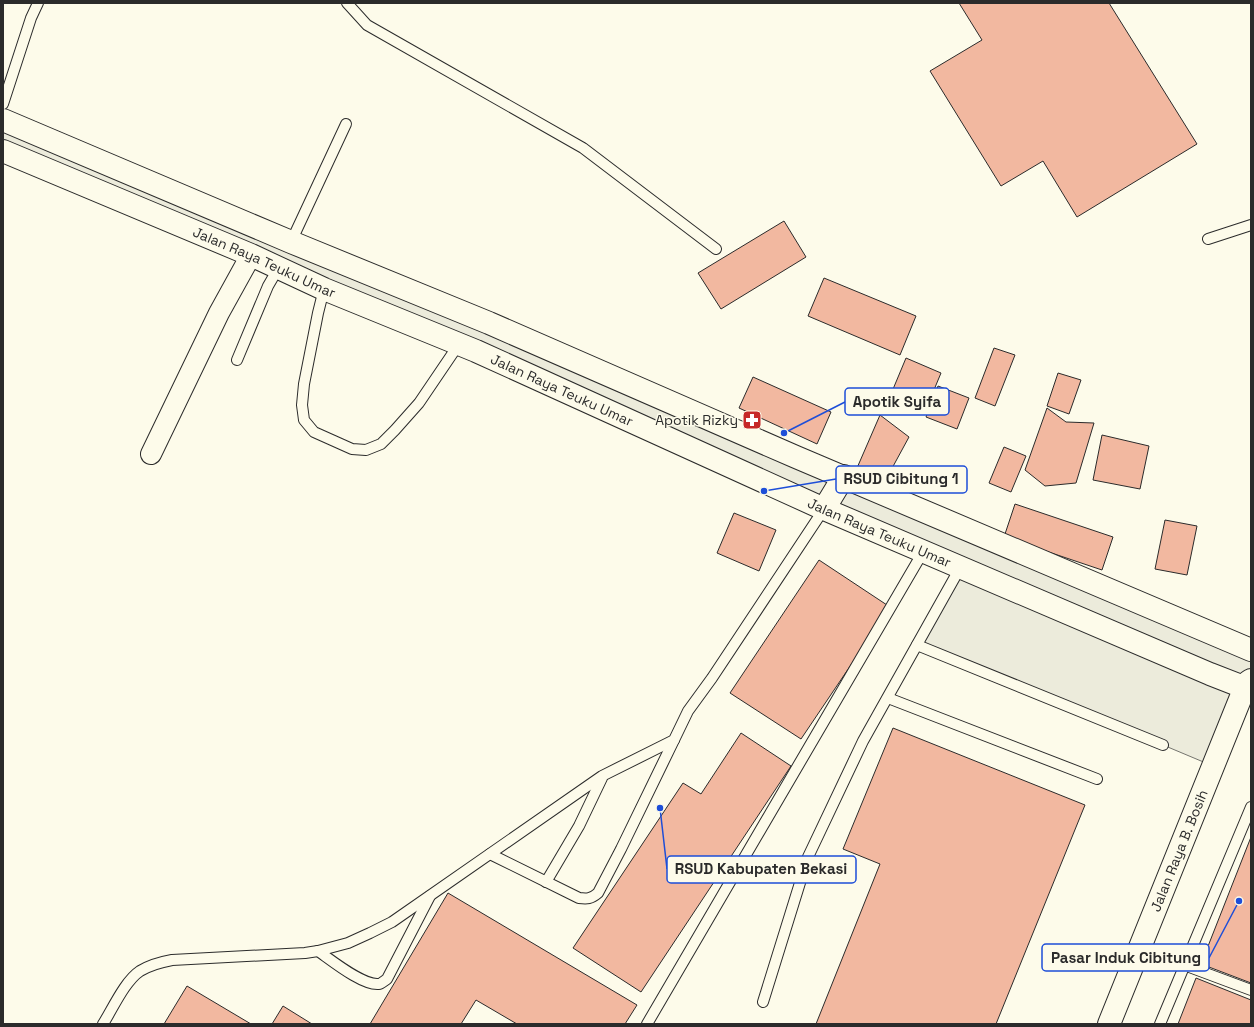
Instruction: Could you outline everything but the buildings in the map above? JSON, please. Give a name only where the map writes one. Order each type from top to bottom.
[{"type":"main road","name":"Jalan Raya Teuku Umar","points":[[3,120],[291,242],[475,317],[1251,650]]},
{"type":"main road","name":"Jalan Raya Teuku Umar","points":[[3,151],[279,267],[324,289],[459,344],[824,509],[960,568],[1210,674],[1249,686]]},
{"type":"main road","points":[[459,344],[475,317]]},
{"type":"main road","points":[[824,509],[844,476]]},
{"type":"main road","name":"Jalan Raya B. Bosih","points":[[1109,1024],[1249,686]]},
{"type":"street","points":[[151,454],[219,313],[251,255]]},
{"type":"lane","points":[[3,104],[31,18],[38,3]]},
{"type":"lane","points":[[347,3],[367,25],[583,148],[716,249]]},
{"type":"lane","points":[[291,242],[346,124]]},
{"type":"lane","points":[[1208,239],[1251,225]]},
{"type":"lane","points":[[237,360],[268,286],[279,267]]},
{"type":"lane","points":[[324,289],[304,384],[302,406],[304,420],[314,432],[352,449],[366,450],[381,444],[386,440],[419,403],[459,344]]},
{"type":"lane","points":[[490,854],[578,898],[592,898],[598,893],[688,711],[712,678],[824,509]]},
{"type":"lane","points":[[647,1024],[923,552]]},
{"type":"lane","points":[[763,1002],[808,857],[863,742],[960,568]]},
{"type":"lane","points":[[917,645],[1163,745]]},
{"type":"lane","points":[[888,698],[1097,779]]},
{"type":"lane","points":[[103,1024],[128,983],[139,971],[154,964],[172,960],[305,953],[348,943],[370,933],[392,922],[602,776],[674,740]]},
{"type":"lane","points":[[546,882],[579,826],[602,776]]},
{"type":"lane","points":[[1160,1024],[1251,807]]},
{"type":"lane","points":[[318,951],[360,980],[370,984],[380,984],[387,980],[431,895]]},
{"type":"lane","points":[[1184,965],[1251,990]]},
{"type":"shaded area","points":[[3,120],[1251,650],[1251,680],[1213,766],[917,645],[960,568],[3,151]]},
{"type":"place","name":"Apotik Rizky","points":[[752,420]]},
{"type":"place","name":"Apotik Syifa","points":[[784,433]]},
{"type":"place","name":"RSUD Cibitung 1","points":[[764,491]]},
{"type":"place","name":"RSUD Kabupaten Bekasi","points":[[660,808]]},
{"type":"place","name":"Pasar Induk Cibitung","points":[[1239,901]]}]
